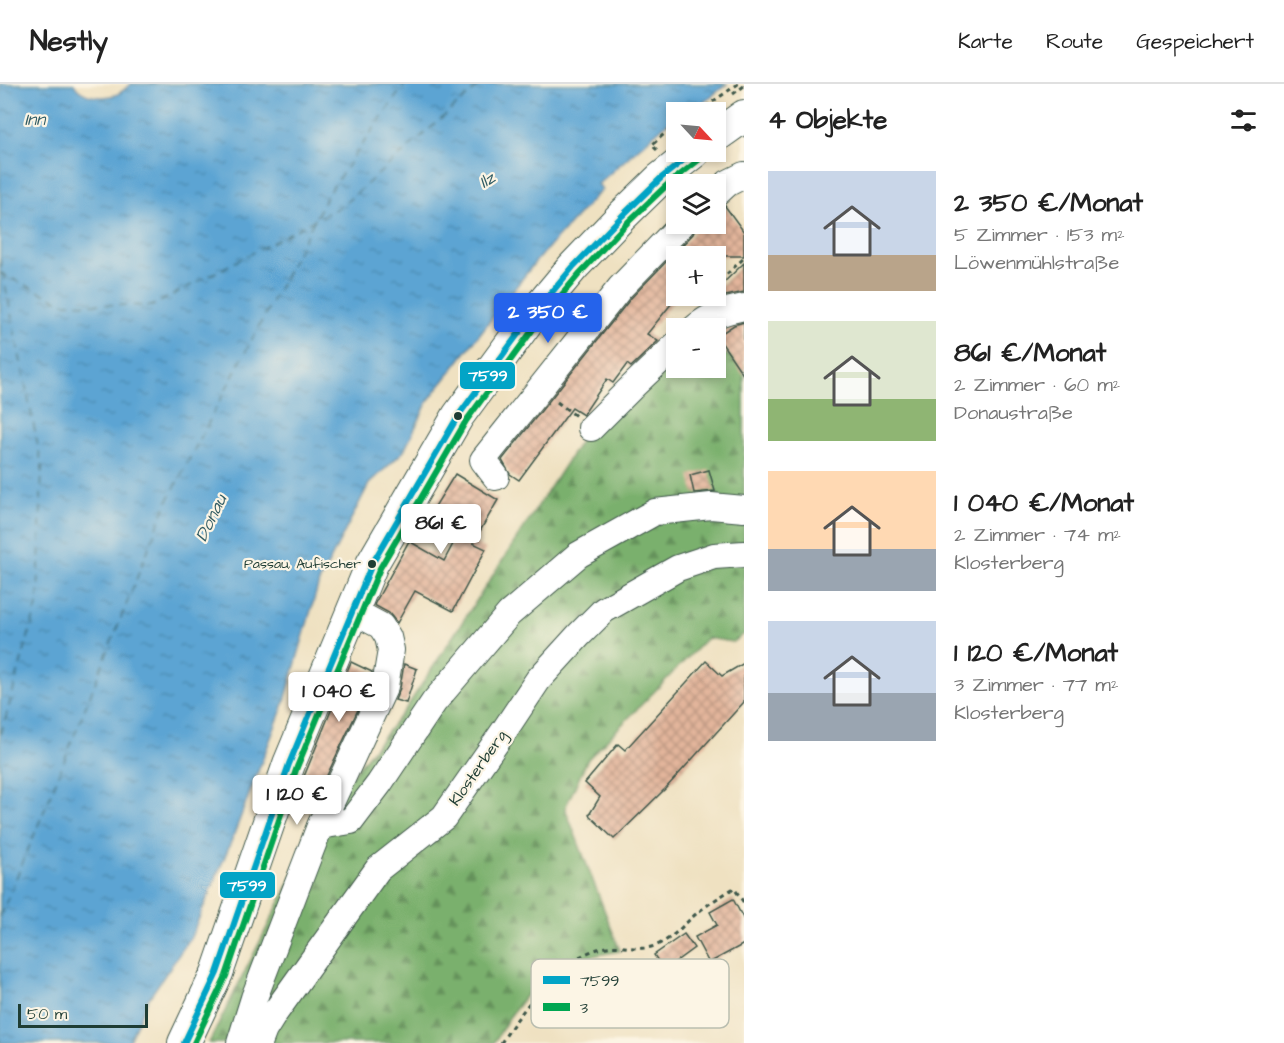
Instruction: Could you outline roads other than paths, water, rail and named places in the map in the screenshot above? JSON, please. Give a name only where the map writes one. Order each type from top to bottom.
[{"type":"main road","points":[[726,129],[744,116]]},
{"type":"main road","points":[[184,1043],[217,973],[289,764],[372,564],[458,416],[527,322],[573,267],[646,194],[683,162]]},
{"type":"street","points":[[726,185],[744,175]]},
{"type":"street","points":[[496,477],[483,460],[620,288],[672,234]]},
{"type":"street","points":[[708,318],[722,311],[744,307]]},
{"type":"street","points":[[591,428],[666,355]]},
{"type":"street","points":[[320,826],[351,821],[434,702],[509,614],[578,555],[655,512],[711,506],[744,509]]},
{"type":"street","name":"Klosterberg","points":[[259,1043],[274,1014],[378,869],[444,817],[538,680],[579,635],[604,610],[678,568],[714,556],[744,554]]},
{"type":"street","points":[[240,1043],[254,998],[320,826],[385,686],[392,650],[388,637],[381,626],[351,610]]},
{"type":"water","points":[[0,84],[74,84],[81,92],[104,97],[117,94],[131,84],[727,84],[704,102],[666,102],[666,124],[598,184],[602,189],[536,261],[428,401],[404,451],[369,484],[319,582],[285,701],[231,842],[191,937],[147,1001],[128,1043],[0,1043]]},
{"type":"place","name":"Passau, Aufischer","points":[[372,564]]},
{"type":"water label","name":"Inn","points":[[35,119]]},
{"type":"water label","name":"Ilz","points":[[487,180]]},
{"type":"water label","name":"Donau","points":[[211,518]]}]
